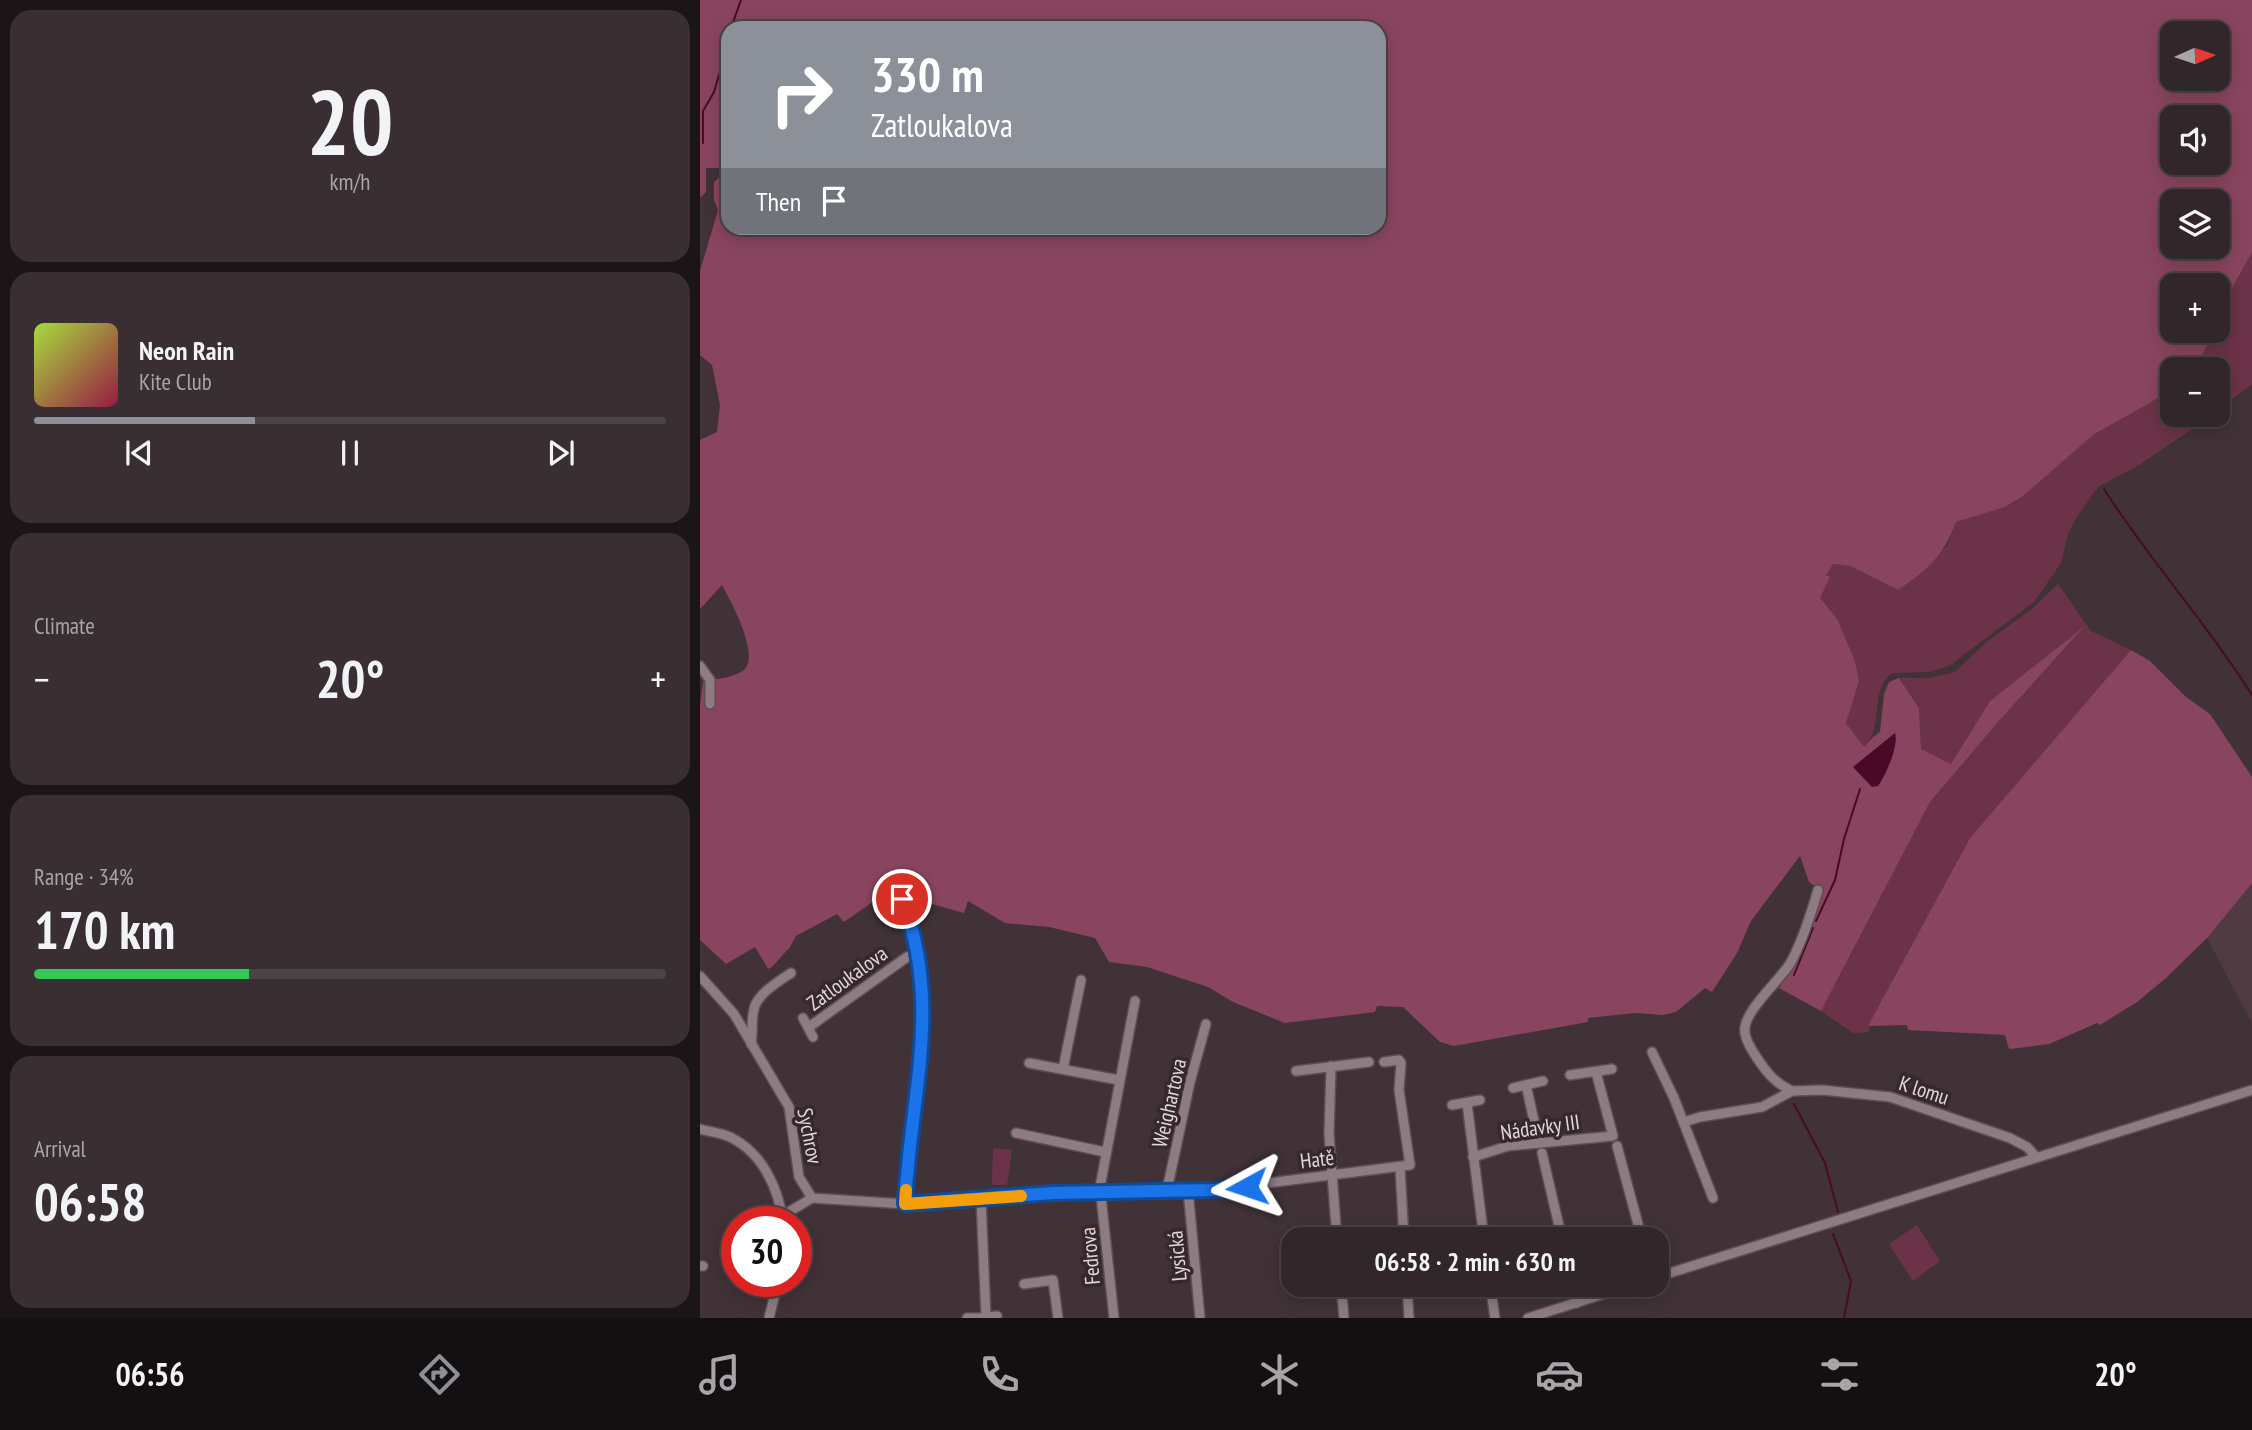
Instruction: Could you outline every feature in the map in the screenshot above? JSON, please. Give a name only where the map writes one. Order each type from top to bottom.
[{"type":"street","points":[[700,666],[713,680],[710,704]]},
{"type":"street","points":[[1792,1091],[1777,1083],[1766,1072],[1748,1043],[1744,1032],[1745,1024],[1748,1014],[1773,988],[1792,961],[1818,890]]},
{"type":"street","name":"Zatloukalova","points":[[902,899],[918,954],[924,1026],[905,1204]]},
{"type":"street","name":"Zatloukalova","points":[[803,1018],[809,1027],[907,957],[918,954]]},
{"type":"street","points":[[751,1044],[757,1002],[778,981],[791,973]]},
{"type":"street","name":"Sychrov","points":[[700,976],[734,1014],[789,1107],[800,1177],[812,1198]]},
{"type":"street","points":[[1063,1069],[1080,981]]},
{"type":"street","name":"Fedrova","points":[[1114,1318],[1101,1191],[1105,1152],[1135,1001]]},
{"type":"street","name":"Weighartova","points":[[1167,1190],[1190,1082],[1206,1024]]},
{"type":"street","points":[[809,1027],[813,1037]]},
{"type":"street","points":[[1652,1052],[1684,1122],[1713,1198]]},
{"type":"street","points":[[1384,1062],[1399,1060],[1401,1063],[1399,1090],[1410,1165],[1400,1167],[1403,1227]]},
{"type":"street","points":[[1296,1071],[1369,1062]]},
{"type":"street","points":[[1029,1063],[1119,1080]]},
{"type":"street","points":[[1331,1066],[1329,1134],[1336,1227]]},
{"type":"street","points":[[1570,1075],[1612,1069]]},
{"type":"street","name":"Nádavky III","points":[[1473,1157],[1508,1146],[1614,1136],[1596,1072]]},
{"type":"street","points":[[1513,1088],[1543,1081]]},
{"type":"street","points":[[1525,1085],[1539,1143]]},
{"type":"street","name":"K lomu","points":[[1684,1122],[1762,1107],[1792,1091],[1822,1090],[1890,1097],[2010,1138],[2027,1147],[2036,1157]]},
{"type":"street","points":[[1669,1274],[2252,1090]]},
{"type":"street","points":[[1452,1105],[1480,1100]]},
{"type":"street","name":"Nádavky III","points":[[1467,1102],[1482,1227]]},
{"type":"street","points":[[700,1129],[732,1138],[753,1153],[766,1171],[780,1206]]},
{"type":"street","points":[[1016,1133],[1105,1152]]},
{"type":"street","points":[[1617,1146],[1639,1227]]},
{"type":"street","points":[[1542,1153],[1559,1227]]},
{"type":"street","name":"Hatě","points":[[812,1198],[905,1204],[1101,1191],[1247,1187],[1400,1167]]},
{"type":"street","name":"Lysická","points":[[1188,1190],[1200,1318]]},
{"type":"street","points":[[801,1206],[812,1198]]},
{"type":"street","points":[[981,1199],[986,1317],[998,1316]]},
{"type":"street","points":[[1024,1284],[1053,1276],[1058,1318]]},
{"type":"street","points":[[769,1318],[774,1297]]},
{"type":"street","points":[[1342,1297],[1344,1318]]},
{"type":"street","points":[[1408,1297],[1409,1318]]},
{"type":"street","points":[[1492,1297],[1495,1318]]},
{"type":"street","points":[[1576,1297],[1577,1303]]},
{"type":"street","points":[[1528,1318],[1595,1297]]},
{"type":"street","points":[[967,1318],[981,1318]]},
{"type":"shaded area","points":[[700,0],[2252,0],[2252,252],[2230,292],[2230,273],[2160,273],[2160,343],[2208,343],[2201,357],[2160,357],[2160,396],[2094,434],[2023,496],[2005,507],[1956,522],[1940,553],[1898,590],[1850,566],[1833,564],[1826,575],[1830,577],[1820,598],[1837,619],[1855,661],[1859,681],[1846,723],[1864,747],[1880,732],[1884,694],[1889,682],[1899,678],[1919,708],[1921,749],[1951,764],[1990,701],[2084,627],[1930,802],[1821,1011],[1779,988],[1796,961],[1823,892],[1809,882],[1800,856],[1751,921],[1737,953],[1712,992],[1705,988],[1676,1012],[1663,1015],[1635,1013],[1588,1018],[1588,1022],[1454,1046],[1440,1042],[1403,1007],[1377,1006],[1375,1012],[1285,1023],[1233,1002],[1208,987],[1147,967],[1109,962],[1095,938],[1049,927],[1005,923],[968,901],[964,913],[907,897],[874,901],[844,922],[837,914],[796,936],[790,947],[768,969],[755,947],[726,964],[700,940],[700,705],[703,682],[741,672],[747,665],[749,655],[743,630],[722,585],[700,609],[700,440],[717,432],[720,405],[712,365],[700,355],[700,271],[718,210],[714,200],[714,182],[721,177],[721,235],[1386,235],[1386,21],[721,21],[721,168],[706,168],[706,192],[700,198]]},
{"type":"shaded area","points":[[2252,252],[2252,384],[2230,401],[2230,357],[2201,357],[2208,343],[2230,343],[2230,290]]},
{"type":"shaded area","points":[[2160,396],[2160,427],[2195,427],[2141,464],[2098,487],[2068,534],[2061,563],[2034,602],[1949,666],[1929,672],[1892,673],[1880,691],[1874,729],[1864,747],[1846,723],[1859,681],[1855,661],[1820,597],[1829,578],[1826,575],[1833,564],[1850,566],[1898,590],[1947,546],[1956,522],[2005,507],[2023,496],[2094,433]]},
{"type":"shaded area","points":[[2058,584],[2091,631],[2131,650],[1970,838],[1869,1026],[1869,1032],[1853,1033],[1821,1011],[1930,802],[2080,632],[1990,701],[1951,764],[1921,749],[1919,708],[1899,678],[1929,678],[1955,672],[1989,640],[2032,609]]},
{"type":"shaded area","points":[[2131,650],[2150,661],[2186,697],[2210,714],[2252,777],[2252,883],[2207,938],[2137,1002],[2100,1025],[2097,1023],[2049,1044],[2009,1049],[2005,1035],[1908,1030],[1907,1025],[1868,1026],[1970,838]]},
{"type":"shaded area","points":[[1895,733],[1895,745],[1888,768],[1878,786],[1872,787],[1853,767]]},
{"type":"shaded area","points":[[2252,874],[2252,1023],[2207,938]]},
{"type":"shaded area","points":[[993,1148],[1012,1150],[1007,1185],[992,1185]]},
{"type":"shaded area","points":[[1917,1225],[1940,1261],[1913,1281],[1889,1244]]},
{"type":"waterway","points":[[734,21],[741,0]]},
{"type":"waterway","points":[[703,143],[703,111],[714,92],[721,68]]},
{"type":"waterway","points":[[2104,489],[2252,695]]},
{"type":"waterway","points":[[1816,921],[1835,880],[1844,839],[1860,789]]},
{"type":"waterway","points":[[1794,975],[1813,928]]},
{"type":"waterway","points":[[1794,1104],[1825,1163],[1838,1212]]},
{"type":"waterway","points":[[1833,1234],[1851,1281],[1844,1318]]},
{"type":"slow traffic","points":[[906,1190],[905,1204],[1021,1196]]},
{"type":"route","points":[[902,899],[920,968],[924,1026],[905,1204],[1053,1193],[1247,1187]]}]
